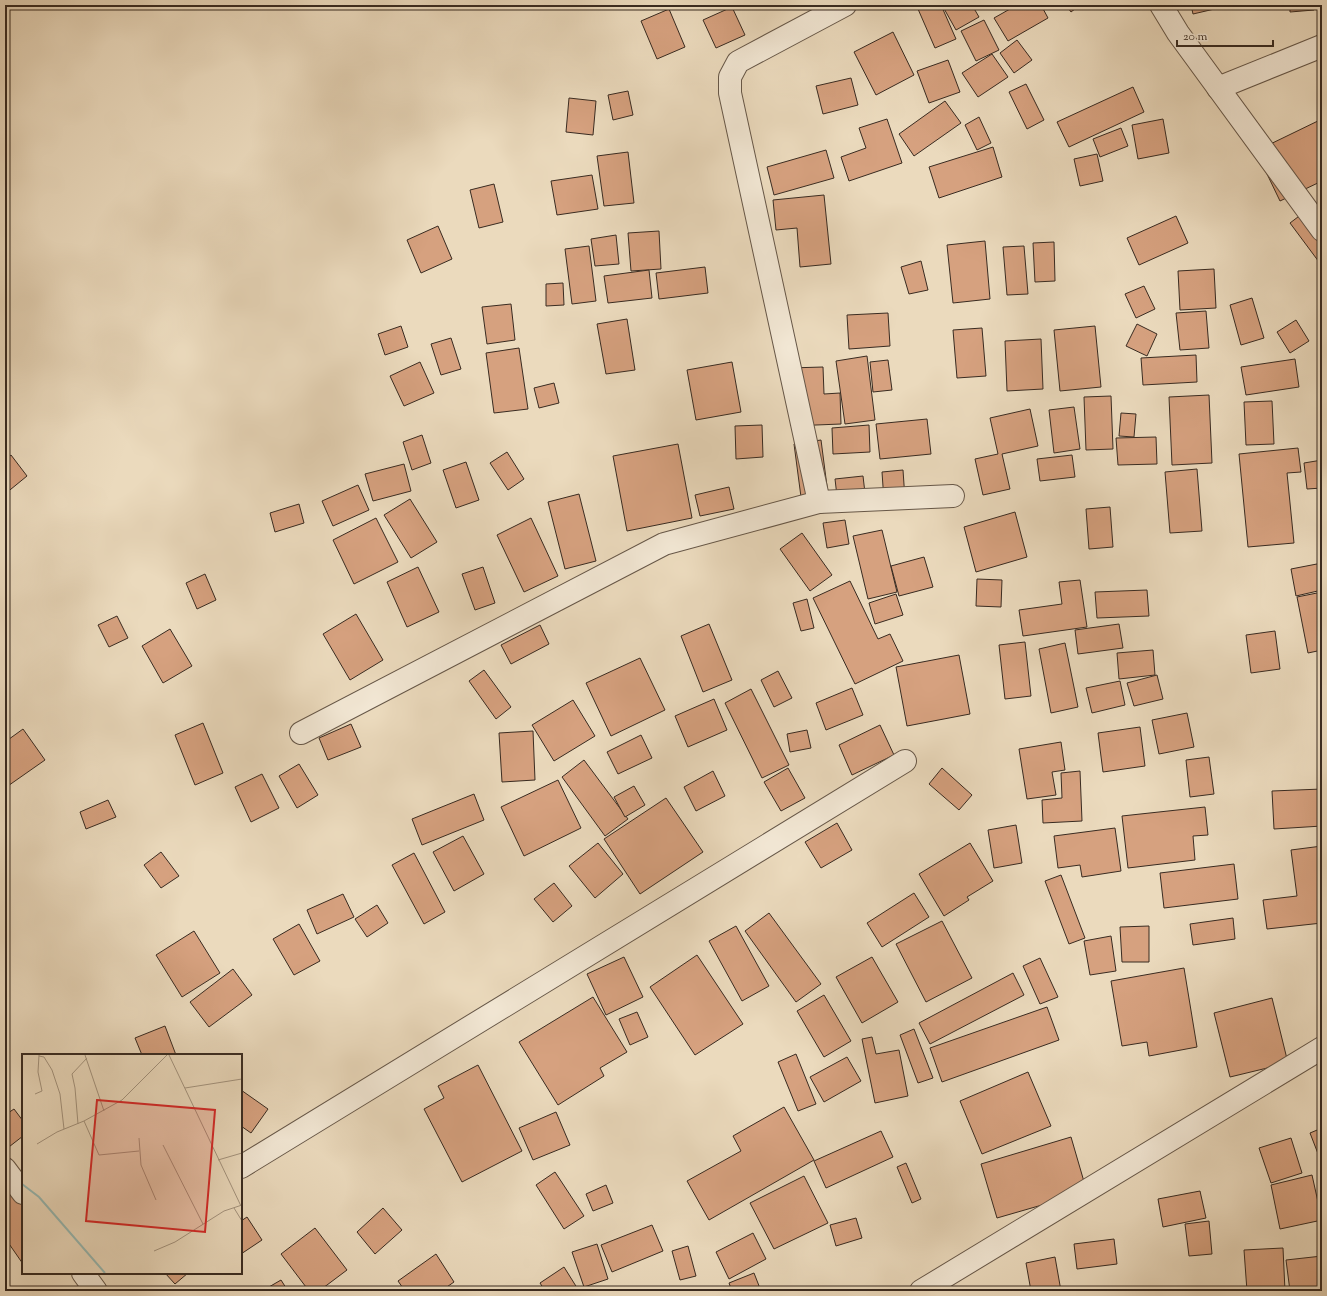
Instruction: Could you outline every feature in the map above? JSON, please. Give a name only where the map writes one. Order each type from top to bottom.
[{"type":"street","points":[[819,502],[730,93],[730,77],[738,62],[845,5]]},
{"type":"street","points":[[1160,5],[1178,33],[1322,230]]},
{"type":"street","points":[[1218,88],[1322,46]]},
{"type":"street","points":[[301,733],[664,544],[819,502],[953,496]]},
{"type":"street","points":[[242,1167],[905,761]]},
{"type":"street","points":[[921,1291],[1322,1048]]},
{"type":"street","points":[[5,1169],[22,1192]]},
{"type":"street","points":[[84,1274],[96,1291]]},
{"type":"building","points":[[928,5],[941,5],[956,39],[935,48],[918,9]]},
{"type":"building","points":[[942,5],[972,5],[979,17],[956,30]]},
{"type":"building","points":[[1017,5],[1041,5],[1048,18],[1008,41],[994,18]]},
{"type":"building","points":[[1066,5],[1080,5],[1071,12]]},
{"type":"building","points":[[1191,5],[1222,5],[1223,7],[1193,14]]},
{"type":"building","points":[[1290,5],[1314,5],[1314,10],[1290,12]]},
{"type":"building","points":[[732,7],[745,35],[716,48],[703,20]]},
{"type":"building","points":[[669,9],[685,47],[657,59],[641,21]]},
{"type":"building","points":[[984,20],[999,50],[976,61],[961,31]]},
{"type":"building","points":[[893,32],[914,75],[876,95],[854,52]]},
{"type":"building","points":[[1017,40],[1032,60],[1014,73],[1000,53]]},
{"type":"building","points":[[992,54],[1008,77],[978,97],[962,73]]},
{"type":"building","points":[[948,60],[960,92],[929,103],[917,71]]},
{"type":"building","points":[[851,78],[858,105],[823,114],[816,86]]},
{"type":"building","points":[[1026,84],[1044,120],[1027,129],[1009,92]]},
{"type":"building","points":[[1133,87],[1144,112],[1069,147],[1057,122]]},
{"type":"building","points":[[628,91],[633,115],[613,120],[608,95]]},
{"type":"building","points":[[569,98],[596,101],[593,135],[566,132]]},
{"type":"building","points":[[945,101],[961,123],[914,156],[899,134]]},
{"type":"building","points":[[979,117],[991,143],[977,150],[965,125]]},
{"type":"building","points":[[887,119],[902,163],[849,181],[841,157],[866,148],[859,128]]},
{"type":"building","points":[[1163,119],[1169,153],[1138,159],[1132,125]]},
{"type":"building","points":[[1322,119],[1322,181],[1280,201],[1256,151]]},
{"type":"building","points":[[1121,128],[1128,146],[1100,157],[1093,139]]},
{"type":"building","points":[[993,147],[1002,177],[939,198],[929,167]]},
{"type":"building","points":[[826,150],[834,178],[774,195],[767,167]]},
{"type":"building","points":[[628,152],[634,203],[604,206],[597,156]]},
{"type":"building","points":[[1097,154],[1103,181],[1080,186],[1074,159]]},
{"type":"building","points":[[592,175],[598,209],[557,215],[551,181]]},
{"type":"building","points":[[494,184],[503,222],[479,228],[470,190]]},
{"type":"building","points":[[824,195],[831,264],[800,267],[797,228],[776,230],[773,200]]},
{"type":"building","points":[[1315,204],[1322,214],[1322,266],[1290,223]]},
{"type":"building","points":[[1176,216],[1188,243],[1139,265],[1127,238]]},
{"type":"building","points":[[438,226],[452,259],[421,273],[407,240]]},
{"type":"building","points":[[659,231],[661,269],[631,271],[628,233]]},
{"type":"building","points":[[616,235],[619,264],[595,266],[591,239]]},
{"type":"building","points":[[985,241],[990,299],[953,303],[947,245]]},
{"type":"building","points":[[1054,242],[1055,281],[1035,282],[1033,243]]},
{"type":"building","points":[[589,246],[596,301],[572,304],[565,249]]},
{"type":"building","points":[[1024,246],[1028,294],[1007,295],[1003,247]]},
{"type":"building","points":[[921,261],[928,290],[909,294],[901,267]]},
{"type":"building","points":[[705,267],[708,293],[659,299],[656,273]]},
{"type":"building","points":[[1214,269],[1216,308],[1180,310],[1178,271]]},
{"type":"building","points":[[649,270],[652,298],[608,303],[604,276]]},
{"type":"building","points":[[563,283],[564,305],[546,306],[546,284]]},
{"type":"building","points":[[1144,286],[1155,309],[1136,318],[1125,294]]},
{"type":"building","points":[[1252,298],[1264,338],[1241,345],[1230,305]]},
{"type":"building","points":[[511,304],[515,340],[487,344],[482,307]]},
{"type":"building","points":[[1206,311],[1209,348],[1180,350],[1176,313]]},
{"type":"building","points":[[888,313],[890,346],[849,349],[847,315]]},
{"type":"building","points":[[627,319],[635,370],[606,374],[597,324]]},
{"type":"building","points":[[1296,320],[1309,341],[1290,353],[1277,332]]},
{"type":"building","points":[[1137,324],[1157,334],[1147,356],[1126,346]]},
{"type":"building","points":[[401,326],[408,347],[385,355],[378,334]]},
{"type":"building","points":[[1095,326],[1101,387],[1060,391],[1054,330]]},
{"type":"building","points":[[982,328],[986,376],[957,378],[953,330]]},
{"type":"building","points":[[451,338],[461,369],[441,375],[431,344]]},
{"type":"building","points":[[1041,339],[1043,389],[1007,391],[1005,341]]},
{"type":"building","points":[[519,348],[528,409],[494,413],[486,353]]},
{"type":"building","points":[[1196,355],[1197,382],[1143,385],[1141,358]]},
{"type":"building","points":[[867,356],[875,420],[845,424],[836,361]]},
{"type":"building","points":[[1295,359],[1299,387],[1246,395],[1241,367]]},
{"type":"building","points":[[888,360],[892,390],[873,392],[870,362]]},
{"type":"building","points":[[420,362],[434,393],[404,406],[390,376]]},
{"type":"building","points":[[732,362],[741,412],[696,420],[687,370]]},
{"type":"building","points":[[823,367],[824,394],[840,393],[841,424],[791,426],[789,368]]},
{"type":"building","points":[[554,383],[559,403],[539,408],[534,388]]},
{"type":"building","points":[[1209,395],[1212,463],[1172,465],[1169,397]]},
{"type":"building","points":[[1111,396],[1113,449],[1086,450],[1084,397]]},
{"type":"building","points":[[1272,401],[1274,444],[1246,445],[1244,402]]},
{"type":"building","points":[[1074,407],[1080,449],[1054,453],[1049,410]]},
{"type":"building","points":[[1030,409],[1038,446],[1002,454],[1010,489],[983,495],[975,459],[998,454],[990,418]]},
{"type":"building","points":[[1121,413],[1136,414],[1134,437],[1119,436]]},
{"type":"building","points":[[927,419],[931,454],[880,459],[876,424]]},
{"type":"building","points":[[762,425],[763,457],[736,459],[735,426]]},
{"type":"building","points":[[869,425],[870,452],[833,454],[832,428]]},
{"type":"building","points":[[422,435],[431,463],[412,470],[403,442]]},
{"type":"building","points":[[1156,437],[1157,464],[1118,465],[1116,438]]},
{"type":"building","points":[[821,440],[828,494],[801,497],[794,444]]},
{"type":"building","points":[[678,444],[692,518],[627,531],[613,456]]},
{"type":"building","points":[[1298,448],[1301,472],[1287,473],[1294,543],[1248,547],[1239,454]]},
{"type":"building","points":[[507,452],[524,479],[508,490],[490,463]]},
{"type":"building","points":[[11,455],[27,476],[5,494],[5,460]]},
{"type":"building","points":[[1072,455],[1075,477],[1040,481],[1037,459]]},
{"type":"building","points":[[1322,460],[1322,488],[1307,489],[1304,463]]},
{"type":"building","points":[[466,462],[479,500],[456,508],[443,470]]},
{"type":"building","points":[[404,464],[411,491],[373,501],[365,474]]},
{"type":"building","points":[[1197,469],[1202,531],[1170,533],[1165,472]]},
{"type":"building","points":[[903,470],[905,499],[884,501],[882,472]]},
{"type":"building","points":[[863,476],[865,493],[837,496],[835,479]]},
{"type":"building","points":[[358,485],[369,510],[333,526],[322,501]]},
{"type":"building","points":[[729,487],[734,509],[700,516],[695,495]]},
{"type":"building","points":[[579,494],[596,561],[565,569],[548,502]]},
{"type":"building","points":[[410,499],[437,542],[411,558],[384,515]]},
{"type":"building","points":[[299,504],[304,523],[275,532],[270,513]]},
{"type":"building","points":[[1110,507],[1113,547],[1089,549],[1086,509]]},
{"type":"building","points":[[1015,512],[1027,557],[976,572],[964,527]]},
{"type":"building","points":[[376,518],[398,562],[354,584],[333,540]]},
{"type":"building","points":[[531,518],[558,576],[524,592],[497,535]]},
{"type":"building","points":[[845,520],[849,544],[827,548],[823,523]]},
{"type":"building","points":[[882,530],[897,592],[868,599],[853,536]]},
{"type":"building","points":[[802,533],[832,575],[810,591],[780,549]]},
{"type":"building","points":[[924,557],[933,587],[899,596],[891,566]]},
{"type":"building","points":[[1322,563],[1322,590],[1296,596],[1291,569]]},
{"type":"building","points":[[418,567],[439,612],[407,627],[387,582]]},
{"type":"building","points":[[483,567],[495,603],[475,610],[462,574]]},
{"type":"building","points":[[205,574],[216,600],[197,609],[186,583]]},
{"type":"building","points":[[977,579],[1002,580],[1001,607],[976,606]]},
{"type":"building","points":[[1080,580],[1087,627],[1023,636],[1019,610],[1062,604],[1059,582]]},
{"type":"building","points":[[850,581],[878,639],[890,634],[903,661],[855,684],[813,598]]},
{"type":"building","points":[[1147,590],[1149,616],[1097,618],[1095,592]]},
{"type":"building","points":[[1322,592],[1322,650],[1308,653],[1297,597]]},
{"type":"building","points":[[896,594],[903,615],[875,624],[869,603]]},
{"type":"building","points":[[807,599],[814,628],[801,631],[793,603]]},
{"type":"building","points":[[356,614],[383,660],[350,680],[323,634]]},
{"type":"building","points":[[117,616],[128,638],[109,647],[98,625]]},
{"type":"building","points":[[709,624],[732,680],[703,692],[681,636]]},
{"type":"building","points":[[1119,624],[1123,648],[1078,654],[1075,630]]},
{"type":"building","points":[[540,625],[549,644],[511,664],[501,645]]},
{"type":"building","points":[[170,629],[192,666],[163,683],[142,646]]},
{"type":"building","points":[[1275,631],[1280,669],[1251,673],[1246,635]]},
{"type":"building","points":[[1025,642],[1031,696],[1005,699],[999,645]]},
{"type":"building","points":[[1065,643],[1078,707],[1051,713],[1039,649]]},
{"type":"building","points":[[1153,650],[1155,675],[1119,679],[1117,653]]},
{"type":"building","points":[[959,655],[970,714],[907,726],[896,667]]},
{"type":"building","points":[[640,658],[665,710],[611,736],[586,683]]},
{"type":"building","points":[[484,670],[511,707],[496,719],[469,681]]},
{"type":"building","points":[[778,671],[792,698],[774,707],[761,680]]},
{"type":"building","points":[[1157,675],[1163,699],[1134,706],[1127,683]]},
{"type":"building","points":[[1120,681],[1125,705],[1092,713],[1086,688]]},
{"type":"building","points":[[852,688],[863,715],[826,730],[816,703]]},
{"type":"building","points":[[751,689],[789,765],[762,778],[725,703]]},
{"type":"building","points":[[714,699],[727,730],[688,747],[675,716]]},
{"type":"building","points":[[573,700],[595,736],[554,761],[532,725]]},
{"type":"building","points":[[1187,713],[1194,747],[1159,754],[1152,720]]},
{"type":"building","points":[[203,723],[223,773],[195,785],[175,735]]},
{"type":"building","points":[[351,724],[361,747],[328,760],[319,738]]},
{"type":"building","points":[[880,725],[894,755],[852,775],[839,745]]},
{"type":"building","points":[[1140,727],[1145,766],[1103,772],[1098,733]]},
{"type":"building","points":[[23,729],[45,760],[5,788],[5,742]]},
{"type":"building","points":[[807,730],[811,748],[790,752],[787,734]]},
{"type":"building","points":[[533,731],[535,780],[502,782],[499,733]]},
{"type":"building","points":[[641,735],[652,758],[618,774],[607,752]]},
{"type":"building","points":[[1061,742],[1065,770],[1052,772],[1056,795],[1027,799],[1019,749]]},
{"type":"building","points":[[1209,757],[1214,794],[1190,797],[1186,760]]},
{"type":"building","points":[[584,760],[628,819],[605,836],[562,777]]},
{"type":"building","points":[[299,764],[318,795],[297,808],[279,776]]},
{"type":"building","points":[[788,768],[805,798],[781,811],[764,782]]},
{"type":"building","points":[[942,768],[972,795],[959,810],[929,784]]},
{"type":"building","points":[[713,771],[725,796],[696,811],[684,787]]},
{"type":"building","points":[[1080,771],[1082,821],[1043,823],[1042,800],[1062,798],[1061,773]]},
{"type":"building","points":[[262,774],[279,808],[251,822],[235,787]]},
{"type":"building","points":[[558,780],[581,828],[524,856],[501,807]]},
{"type":"building","points":[[634,786],[645,805],[625,817],[614,797]]},
{"type":"building","points":[[1322,789],[1322,826],[1274,829],[1272,791]]},
{"type":"building","points":[[474,794],[484,820],[422,845],[412,819]]},
{"type":"building","points":[[666,798],[703,852],[640,894],[604,839]]},
{"type":"building","points":[[108,800],[116,817],[86,829],[80,812]]},
{"type":"building","points":[[1205,807],[1208,835],[1193,836],[1195,860],[1128,868],[1122,816]]},
{"type":"building","points":[[837,823],[852,850],[821,868],[805,842]]},
{"type":"building","points":[[1016,825],[1022,863],[994,868],[988,830]]},
{"type":"building","points":[[1115,828],[1121,871],[1082,877],[1080,865],[1058,868],[1054,836]]},
{"type":"building","points":[[463,836],[484,874],[454,891],[433,852]]},
{"type":"building","points":[[598,843],[623,874],[595,898],[569,866]]},
{"type":"building","points":[[970,843],[993,881],[967,897],[969,900],[944,916],[919,874]]},
{"type":"building","points":[[1322,846],[1322,923],[1267,929],[1263,900],[1297,896],[1291,850]]},
{"type":"building","points":[[161,852],[179,876],[161,888],[144,865]]},
{"type":"building","points":[[414,853],[445,912],[424,924],[392,865]]},
{"type":"building","points":[[1234,864],[1238,899],[1164,908],[1160,873]]},
{"type":"building","points":[[1061,875],[1085,938],[1069,944],[1045,881]]},
{"type":"building","points":[[554,883],[572,906],[553,922],[534,899]]},
{"type":"building","points":[[914,893],[929,917],[882,947],[867,923]]},
{"type":"building","points":[[343,894],[354,917],[317,934],[307,910]]},
{"type":"building","points":[[377,905],[388,923],[367,937],[355,919]]},
{"type":"building","points":[[769,913],[821,984],[796,1002],[745,931]]},
{"type":"building","points":[[1233,918],[1235,939],[1193,945],[1190,924]]},
{"type":"building","points":[[942,921],[972,978],[926,1002],[896,944]]},
{"type":"building","points":[[299,924],[320,961],[294,975],[273,939]]},
{"type":"building","points":[[736,926],[769,986],[742,1001],[709,941]]},
{"type":"building","points":[[1149,926],[1149,962],[1122,962],[1120,927]]},
{"type":"building","points":[[194,931],[220,973],[182,997],[156,955]]},
{"type":"building","points":[[1111,936],[1116,971],[1090,975],[1084,941]]},
{"type":"building","points":[[697,955],[743,1024],[695,1055],[650,987]]},
{"type":"building","points":[[624,957],[643,997],[606,1015],[587,974]]},
{"type":"building","points":[[872,957],[898,1002],[862,1023],[836,977]]},
{"type":"building","points":[[1040,958],[1058,997],[1040,1004],[1023,966]]},
{"type":"building","points":[[1184,968],[1197,1047],[1149,1056],[1147,1042],[1122,1046],[1111,981]]},
{"type":"building","points":[[233,969],[252,995],[209,1027],[190,1002]]},
{"type":"building","points":[[1013,973],[1024,995],[930,1044],[919,1023]]},
{"type":"building","points":[[824,995],[851,1041],[824,1057],[797,1011]]},
{"type":"building","points":[[593,997],[627,1052],[600,1068],[604,1076],[558,1105],[519,1042]]},
{"type":"building","points":[[1272,998],[1288,1063],[1230,1077],[1214,1013]]},
{"type":"building","points":[[1047,1007],[1059,1040],[942,1082],[930,1048]]},
{"type":"building","points":[[637,1012],[648,1037],[630,1045],[619,1019]]},
{"type":"building","points":[[165,1026],[176,1054],[142,1054],[135,1038]]},
{"type":"building","points":[[914,1029],[933,1078],[918,1083],[900,1035]]},
{"type":"building","points":[[872,1037],[876,1054],[899,1050],[908,1096],[875,1103],[862,1039]]},
{"type":"building","points":[[796,1054],[816,1104],[798,1111],[778,1062]]},
{"type":"building","points":[[847,1057],[861,1081],[824,1102],[810,1077]]},
{"type":"building","points":[[478,1065],[522,1151],[462,1182],[424,1109],[444,1098],[438,1086]]},
{"type":"building","points":[[1028,1072],[1051,1126],[982,1154],[960,1101]]},
{"type":"building","points":[[242,1091],[268,1109],[251,1133],[242,1127]]},
{"type":"building","points":[[784,1107],[814,1160],[709,1220],[687,1181],[741,1151],[733,1136]]},
{"type":"building","points":[[14,1109],[22,1120],[22,1137],[5,1150],[5,1115]]},
{"type":"building","points":[[556,1112],[570,1145],[533,1160],[519,1128]]},
{"type":"building","points":[[1322,1128],[1322,1164],[1310,1133]]},
{"type":"building","points":[[881,1131],[893,1157],[826,1188],[814,1161]]},
{"type":"building","points":[[1071,1137],[1087,1192],[997,1218],[981,1164]]},
{"type":"building","points":[[1291,1138],[1302,1173],[1271,1183],[1259,1148]]},
{"type":"building","points":[[906,1163],[921,1199],[912,1203],[897,1167]]},
{"type":"building","points":[[555,1172],[584,1216],[564,1229],[536,1185]]},
{"type":"building","points":[[1312,1175],[1322,1220],[1280,1229],[1271,1185]]},
{"type":"building","points":[[804,1176],[828,1223],[774,1249],[750,1203]]},
{"type":"building","points":[[15,1180],[22,1190],[22,1263],[5,1238],[5,1187]]},
{"type":"building","points":[[606,1185],[613,1203],[593,1211],[586,1194]]},
{"type":"building","points":[[1200,1191],[1206,1218],[1163,1227],[1158,1199]]},
{"type":"building","points":[[383,1208],[402,1230],[375,1254],[357,1232]]},
{"type":"building","points":[[247,1217],[262,1240],[242,1253],[242,1220]]},
{"type":"building","points":[[856,1218],[862,1238],[836,1246],[830,1225]]},
{"type":"building","points":[[1209,1221],[1212,1254],[1189,1256],[1185,1224]]},
{"type":"building","points":[[652,1225],[663,1251],[612,1272],[601,1245]]},
{"type":"building","points":[[315,1228],[347,1270],[319,1291],[309,1291],[281,1254]]},
{"type":"building","points":[[753,1233],[766,1259],[729,1279],[716,1252]]},
{"type":"building","points":[[1114,1239],[1117,1264],[1077,1269],[1074,1244]]},
{"type":"building","points":[[597,1244],[608,1279],[584,1287],[572,1252]]},
{"type":"building","points":[[688,1246],[696,1276],[680,1280],[672,1251]]},
{"type":"building","points":[[1283,1248],[1285,1291],[1247,1291],[1244,1250]]},
{"type":"building","points":[[436,1254],[454,1282],[441,1291],[405,1291],[398,1281]]},
{"type":"building","points":[[1322,1256],[1322,1291],[1290,1291],[1286,1260]]},
{"type":"building","points":[[1055,1257],[1061,1291],[1031,1291],[1026,1263]]},
{"type":"building","points":[[564,1267],[579,1291],[545,1291],[540,1283]]},
{"type":"building","points":[[754,1273],[761,1291],[732,1291],[729,1283]]},
{"type":"building","points":[[166,1274],[187,1274],[175,1284]]},
{"type":"building","points":[[281,1280],[288,1291],[262,1291]]}]
